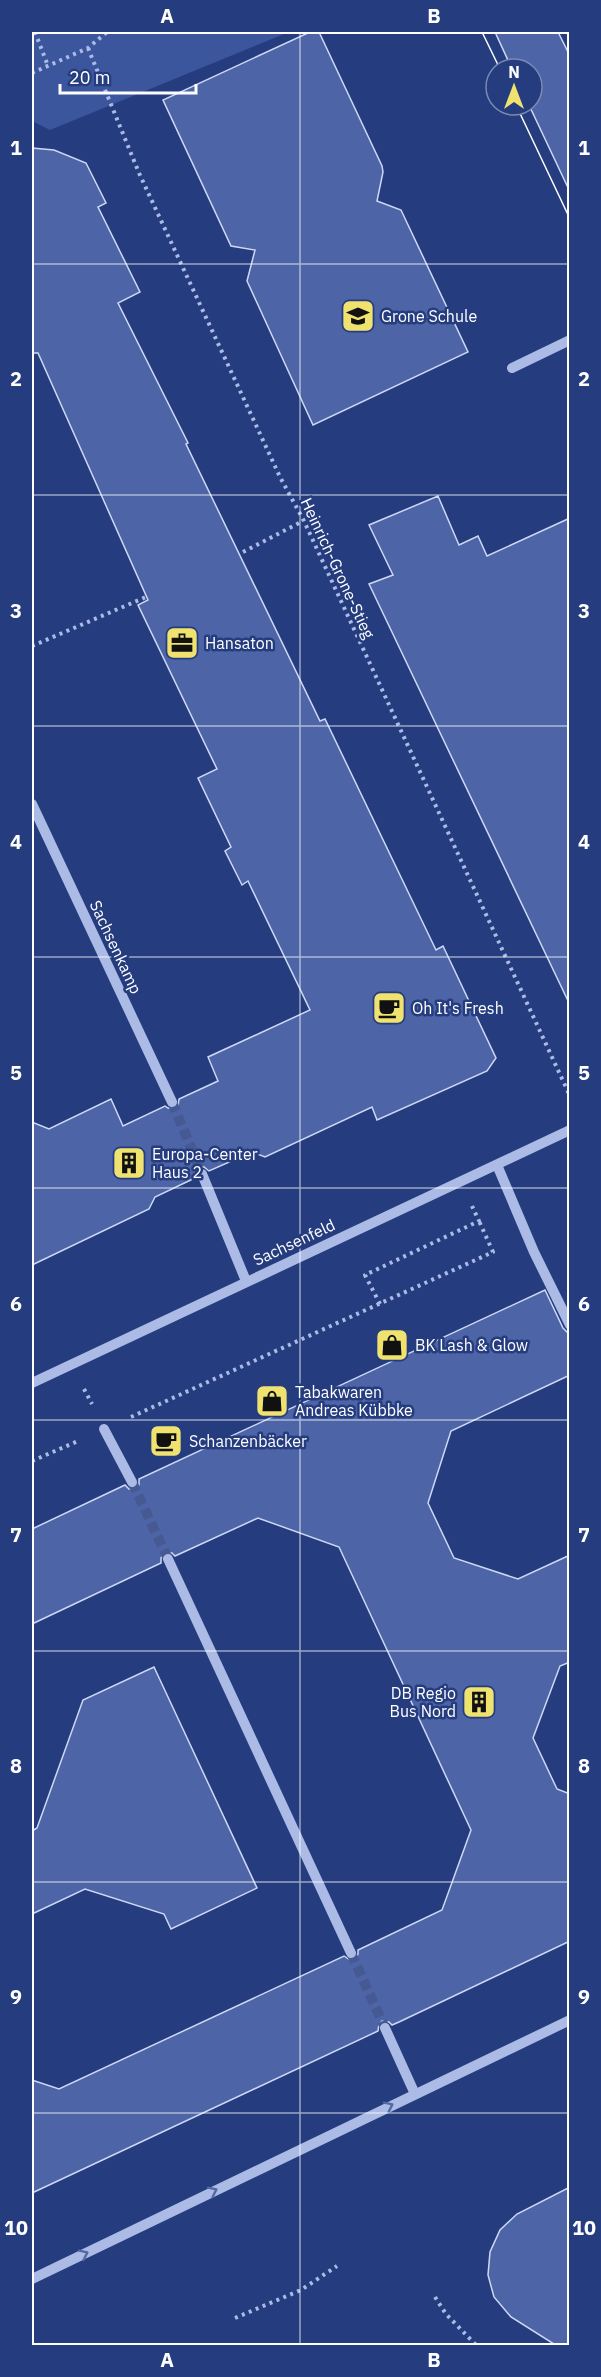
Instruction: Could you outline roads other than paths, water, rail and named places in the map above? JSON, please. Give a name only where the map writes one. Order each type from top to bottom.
[{"type":"street","points":[[512,368],[570,340]]},
{"type":"street","name":"Sachsenkamp","points":[[32,804],[172,1102]]},
{"type":"street","name":"Sachsenfeld","points":[[32,1383],[570,1130]]},
{"type":"street","points":[[497,1165],[534,1252],[570,1325]]},
{"type":"street","points":[[202,1174],[246,1281]]},
{"type":"street","points":[[104,1429],[132,1482]]},
{"type":"street","points":[[168,1559],[351,1953]]},
{"type":"street","points":[[32,2279],[570,2020]]},
{"type":"street","points":[[385,2028],[415,2094]]},
{"type":"tunnel","points":[[172,1102],[202,1174]]},
{"type":"tunnel","points":[[132,1482],[168,1559]]},
{"type":"tunnel","points":[[351,1953],[385,2028]]},
{"type":"tram line","points":[[482,32],[494,57]]},
{"type":"tram line","points":[[522,117],[570,219]]},
{"type":"place","name":"Grone Schule","points":[[358,316]]},
{"type":"place","name":"Hansaton","points":[[182,643]]},
{"type":"place","name":"Oh It's Fresh","points":[[389,1008]]},
{"type":"place","name":"Europa-Center Haus 2","points":[[129,1163]]},
{"type":"place","name":"BK Lash & Glow","points":[[392,1345]]},
{"type":"place","name":"Tabakwaren Andreas Kübbke","points":[[272,1401]]},
{"type":"place","name":"Schanzenbäcker","points":[[166,1441]]},
{"type":"place","name":"DB Regio Bus Nord","points":[[479,1702]]}]
